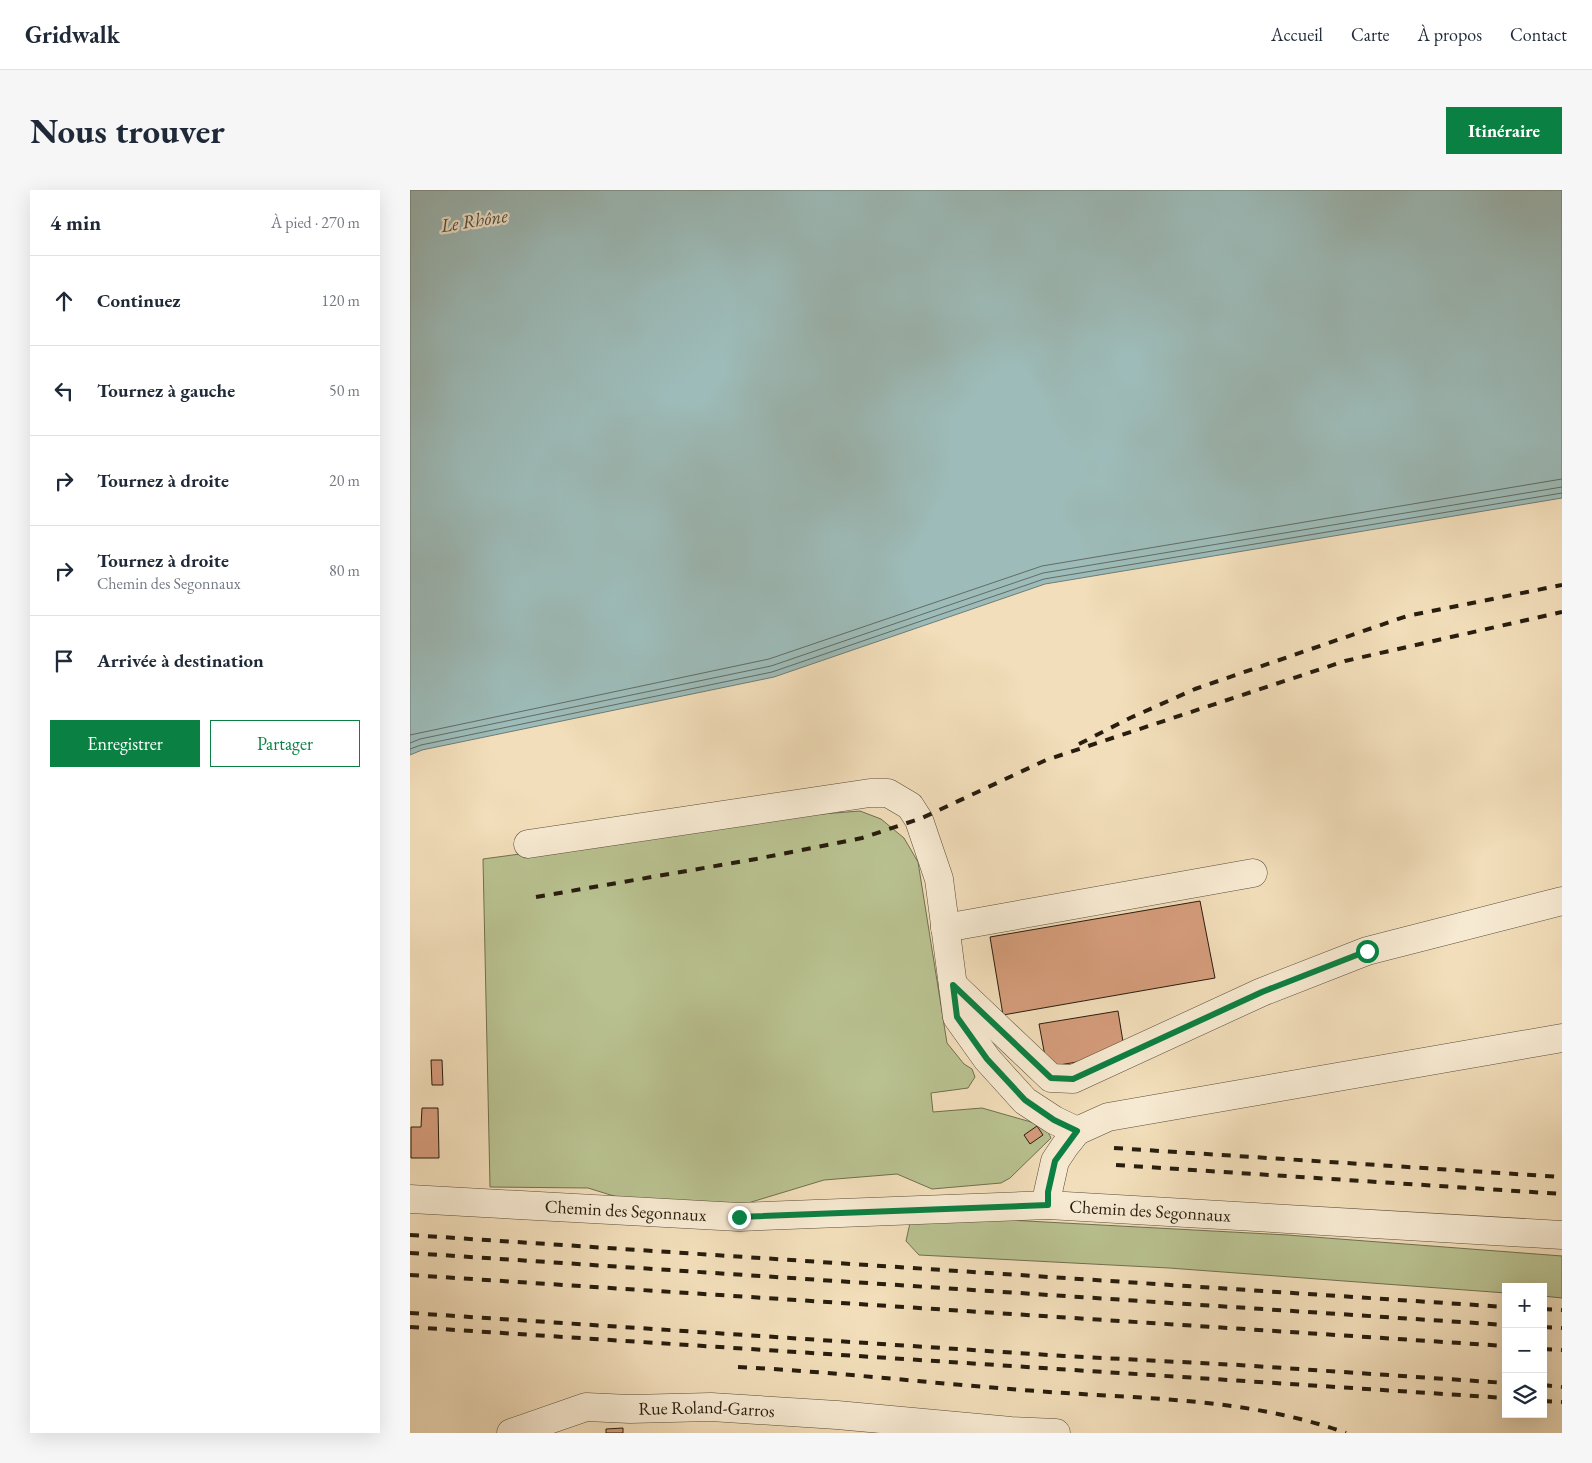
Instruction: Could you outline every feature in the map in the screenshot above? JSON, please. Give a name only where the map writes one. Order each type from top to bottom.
[{"type":"street","points":[[528,844],[861,795],[888,793],[910,806],[919,820],[938,879],[957,1017],[987,1059],[1025,1100],[1054,1120],[1077,1131]]},
{"type":"street","points":[[945,928],[1253,873]]},
{"type":"street","points":[[953,985],[1051,1078],[1073,1079],[1262,992],[1367,951],[1562,901]]},
{"type":"street","points":[[1048,1205],[1048,1192],[1055,1161],[1077,1131],[1108,1117],[1562,1038]]},
{"type":"street","name":"Chemin des Segonnaux","points":[[410,1199],[739,1217],[1048,1205],[1562,1236]]},
{"type":"street","name":"Rue Roland-Garros","points":[[511,1433],[586,1407],[630,1409],[711,1407],[1056,1433]]},
{"type":"green space","points":[[860,811],[881,819],[904,838],[918,862],[947,1043],[964,1064],[972,1069],[975,1077],[968,1088],[931,1093],[933,1112],[982,1108],[1045,1126],[1051,1138],[1010,1178],[1001,1183],[932,1189],[897,1174],[824,1180],[725,1210],[630,1201],[588,1188],[490,1187],[483,859],[809,815]]},
{"type":"green space","points":[[989,1219],[1287,1235],[1562,1256],[1562,1298],[1547,1296],[1547,1283],[1502,1283],[1502,1293],[1169,1268],[919,1255],[906,1241],[910,1223]]},
{"type":"water","name":"Le Rhône","points":[[410,190],[1562,190],[1562,498],[1045,584],[774,677],[422,750],[410,755]]},
{"type":"building","points":[[1200,901],[1215,978],[1003,1015],[990,937]]},
{"type":"building","points":[[1118,1011],[1125,1054],[1047,1067],[1039,1024]]},
{"type":"building","points":[[431,1060],[442,1060],[443,1085],[432,1085]]},
{"type":"building","points":[[422,1108],[438,1108],[439,1158],[411,1158],[411,1127],[421,1127]]},
{"type":"building","points":[[1037,1126],[1043,1135],[1030,1144],[1024,1135]]},
{"type":"building","points":[[623,1428],[623,1433],[606,1433],[606,1429]]},
{"type":"railway","points":[[1079,744],[1130,718],[1195,689],[1407,616],[1562,585]]},
{"type":"railway","points":[[536,897],[756,859],[862,838],[922,818],[1046,760],[1345,661],[1562,612]]},
{"type":"railway","points":[[1114,1148],[1562,1177]]},
{"type":"railway","points":[[1116,1165],[1562,1194]]},
{"type":"railway","points":[[410,1235],[1502,1307]]},
{"type":"railway","points":[[410,1253],[1502,1325]]},
{"type":"railway","points":[[410,1275],[1502,1346]]},
{"type":"railway","points":[[1547,1309],[1562,1310]]},
{"type":"railway","points":[[410,1313],[1502,1383]]},
{"type":"railway","points":[[410,1327],[1502,1398]]},
{"type":"railway","points":[[1547,1327],[1562,1328]]},
{"type":"railway","points":[[1547,1349],[1562,1350]]},
{"type":"railway","points":[[738,1367],[1036,1391],[1153,1398],[1232,1406],[1270,1412],[1346,1433]]},
{"type":"railway","points":[[1547,1385],[1562,1387]]},
{"type":"railway","points":[[1547,1401],[1562,1402]]},
{"type":"route","points":[[739,1217],[1048,1205],[1048,1192],[1055,1161],[1077,1131],[1054,1120],[1025,1100],[987,1059],[957,1017],[953,985],[1051,1078],[1073,1079],[1262,992],[1367,951]]}]
